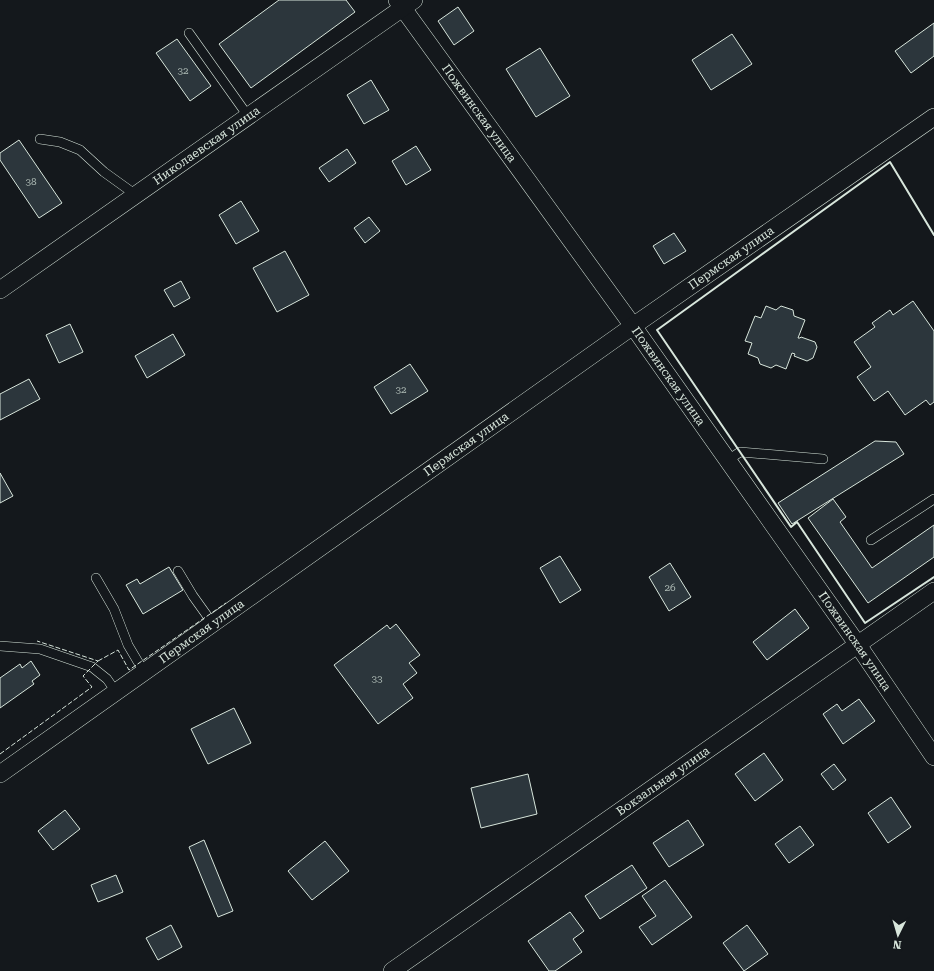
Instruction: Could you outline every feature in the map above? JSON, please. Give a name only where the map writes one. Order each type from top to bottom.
[{"type":"street","name":"Николаевская улица","points":[[0,290],[248,116],[404,2]]},
{"type":"street","name":"Пожвинская улица","points":[[404,2],[858,645],[934,757]]},
{"type":"street","name":"Пермская улица","points":[[0,774],[633,326],[934,117]]},
{"type":"street","name":"Вокзальная улица","points":[[392,971],[934,591]]},
{"type":"lane","points":[[189,33],[248,116]]},
{"type":"lane","points":[[40,139],[60,142],[80,150],[104,172],[136,195]]},
{"type":"lane","points":[[728,460],[740,452],[823,459]]},
{"type":"lane","points":[[871,540],[934,499]]},
{"type":"lane","points":[[178,571],[193,596],[213,624]]},
{"type":"lane","points":[[96,578],[114,609],[128,645],[144,672]]},
{"type":"lane","points":[[0,646],[40,650],[92,667],[107,679],[116,692]]},
{"type":"building","points":[[279,0],[346,0],[355,12],[251,88],[219,44]]},
{"type":"building","points":[[458,7],[474,31],[454,45],[438,21]]},
{"type":"building","points":[[934,23],[934,56],[911,73],[895,51]]},
{"type":"building","points":[[732,34],[752,64],[711,90],[692,60]]},
{"type":"building","points":[[177,39],[211,86],[190,101],[156,53]]},
{"type":"building","points":[[540,48],[570,96],[536,117],[506,69]]},
{"type":"building","points":[[371,80],[389,110],[364,124],[347,95]]},
{"type":"building","points":[[19,140],[62,203],[39,218],[0,160],[0,153]]},
{"type":"building","points":[[416,146],[431,170],[406,185],[392,161]]},
{"type":"building","points":[[347,149],[356,163],[329,182],[319,168]]},
{"type":"building","points":[[241,201],[259,231],[236,244],[219,215]]},
{"type":"building","points":[[369,217],[380,231],[365,243],[354,228]]},
{"type":"building","points":[[674,233],[686,251],[664,264],[653,246]]},
{"type":"building","points":[[285,251],[309,295],[277,312],[253,268]]},
{"type":"building","points":[[181,281],[190,298],[174,307],[164,290]]},
{"type":"building","points":[[913,301],[934,331],[934,402],[930,405],[926,400],[905,415],[888,391],[874,401],[857,377],[871,367],[854,342],[875,327],[872,323],[890,310],[893,315]]},
{"type":"building","points":[[766,306],[776,310],[781,306],[793,310],[794,316],[805,320],[798,338],[801,337],[815,342],[817,347],[813,358],[807,361],[794,356],[795,354],[792,353],[786,369],[776,365],[771,368],[760,364],[758,358],[748,354],[752,343],[745,341],[755,316],[761,318]]},
{"type":"building","points":[[70,324],[83,352],[59,363],[46,335]]},
{"type":"building","points":[[173,334],[185,355],[147,378],[135,356]]},
{"type":"building","points":[[410,364],[428,391],[391,414],[374,387]]},
{"type":"building","points":[[29,379],[40,399],[0,420],[0,394]]},
{"type":"building","points":[[875,441],[896,442],[904,454],[792,524],[778,503]]},
{"type":"building","points":[[0,473],[13,496],[0,503]]},
{"type":"building","points":[[833,499],[846,517],[840,522],[872,568],[934,525],[934,557],[868,603],[808,518]]},
{"type":"building","points":[[560,556],[581,590],[560,603],[540,568]]},
{"type":"building","points":[[670,563],[691,597],[669,611],[649,577]]},
{"type":"building","points":[[169,567],[183,590],[143,614],[126,585],[137,579],[140,584]]},
{"type":"building","points":[[795,609],[809,628],[767,660],[753,642]]},
{"type":"building","points":[[396,624],[420,655],[409,663],[417,673],[403,684],[413,698],[378,724],[334,665],[387,625],[390,629]]},
{"type":"building","points":[[31,661],[40,675],[32,681],[34,684],[0,708],[0,678],[20,664],[22,668]]},
{"type":"building","points":[[859,699],[875,721],[843,744],[823,714],[837,704],[842,711]]},
{"type":"building","points":[[234,708],[251,743],[208,764],[191,729]]},
{"type":"building","points":[[764,753],[783,780],[755,801],[735,774]]},
{"type":"building","points":[[834,764],[846,780],[833,790],[821,774]]},
{"type":"building","points":[[528,774],[537,814],[481,828],[471,788]]},
{"type":"building","points":[[891,797],[911,827],[888,843],[868,813]]},
{"type":"building","points":[[65,810],[80,829],[53,850],[38,831]]},
{"type":"building","points":[[688,820],[704,845],[669,867],[653,843]]},
{"type":"building","points":[[800,826],[814,845],[789,863],[775,844]]},
{"type":"building","points":[[204,840],[233,911],[218,917],[189,847]]},
{"type":"building","points":[[325,841],[349,871],[312,900],[288,871]]},
{"type":"building","points":[[632,865],[647,888],[600,919],[585,896]]},
{"type":"building","points":[[116,875],[123,892],[98,902],[91,885]]},
{"type":"building","points":[[665,880],[692,917],[652,945],[639,927],[656,916],[642,896]]},
{"type":"building","points":[[570,912],[584,931],[573,939],[582,952],[555,971],[549,971],[528,941]]},
{"type":"building","points":[[171,925],[182,947],[158,960],[146,938]]},
{"type":"building","points":[[747,925],[768,954],[744,971],[723,943]]},
{"type":"fence","points":[[98,661],[118,650],[129,670],[226,603]]},
{"type":"fence","points":[[0,754],[92,687],[83,676],[98,661],[37,641]]},
{"type":"wall","points":[[934,235],[890,162],[657,330],[791,527],[797,522],[865,623],[934,577]]}]
